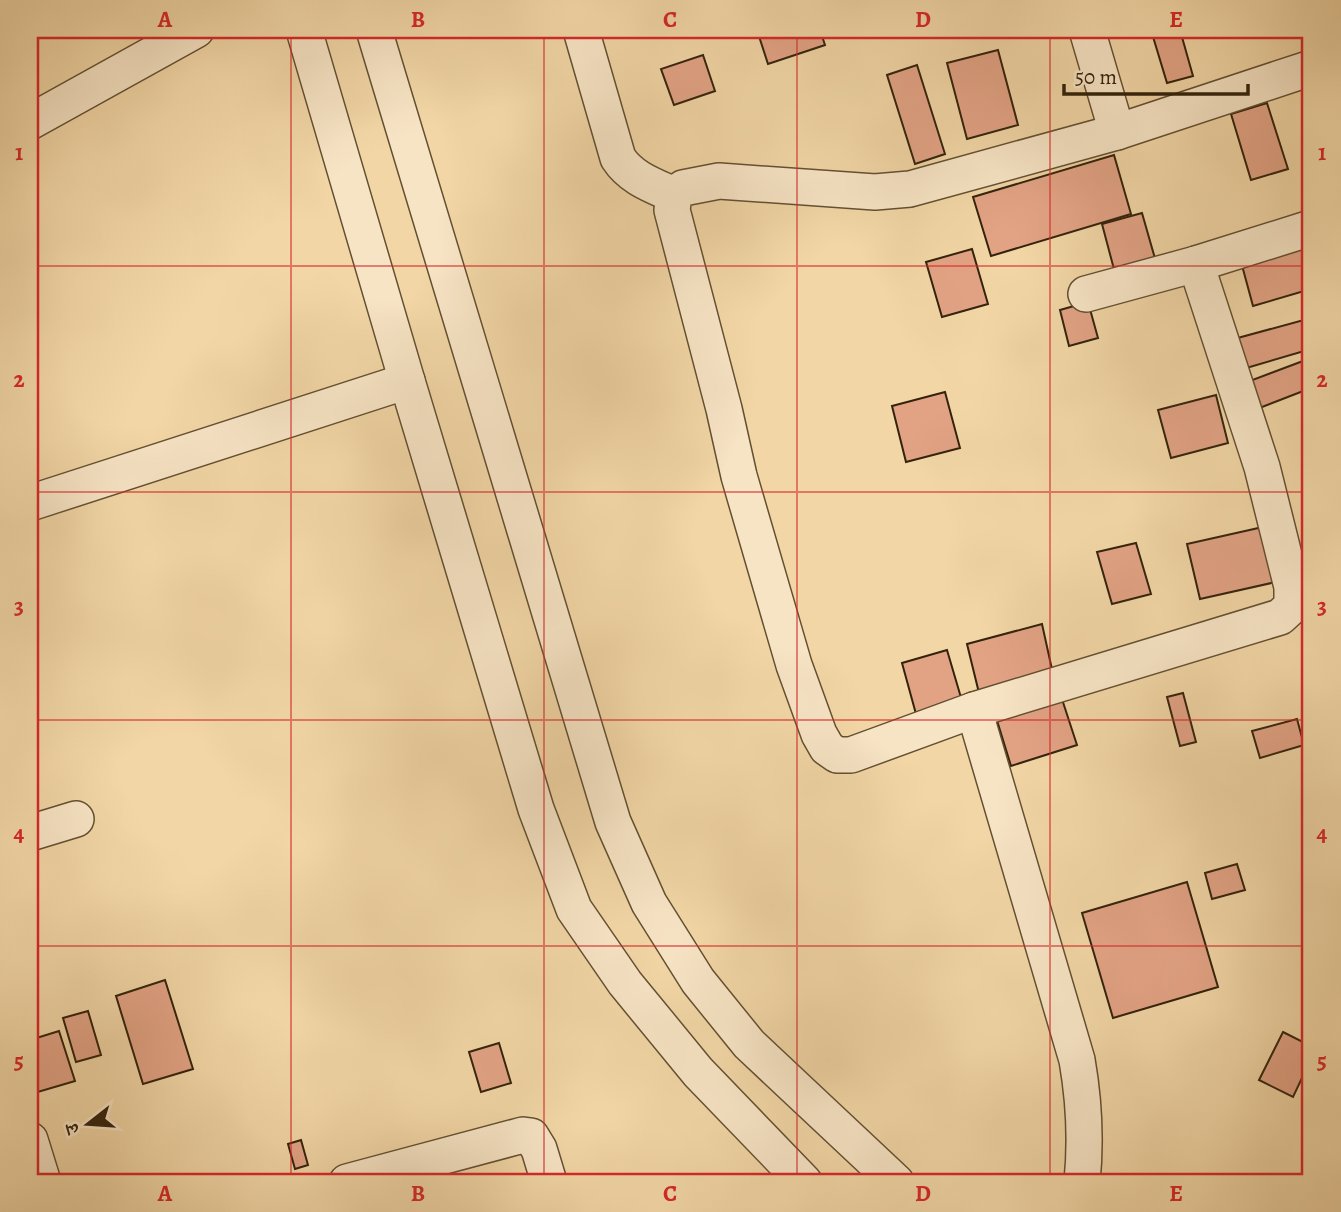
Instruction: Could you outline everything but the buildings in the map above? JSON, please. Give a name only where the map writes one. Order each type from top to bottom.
[{"type":"street","points":[[30,122],[196,30]]},
{"type":"street","points":[[304,30],[536,809],[574,909],[625,983],[698,1072],[804,1182]]},
{"type":"street","points":[[374,30],[613,822],[649,904],[698,981],[749,1044],[896,1182]]},
{"type":"street","points":[[582,30],[618,158],[635,176],[674,195]]},
{"type":"street","points":[[1087,30],[1117,132]]},
{"type":"street","points":[[1196,264],[1262,467],[1292,587],[1292,606],[1280,617],[974,710],[850,755],[837,755],[827,748],[819,734],[794,664],[739,476],[672,210],[674,195],[683,188],[719,181],[875,192],[910,189],[1117,132],[1311,68]]},
{"type":"street","points":[[1086,294],[1196,264],[1311,228]]},
{"type":"street","points":[[30,503],[407,381]]},
{"type":"street","points":[[974,710],[1077,1060],[1082,1085],[1082,1182]]},
{"type":"street","points":[[30,833],[76,819]]},
{"type":"street","points":[[348,1182],[523,1135],[531,1136],[536,1141],[549,1182]]},
{"type":"street","points":[[30,1140],[43,1182]]}]
